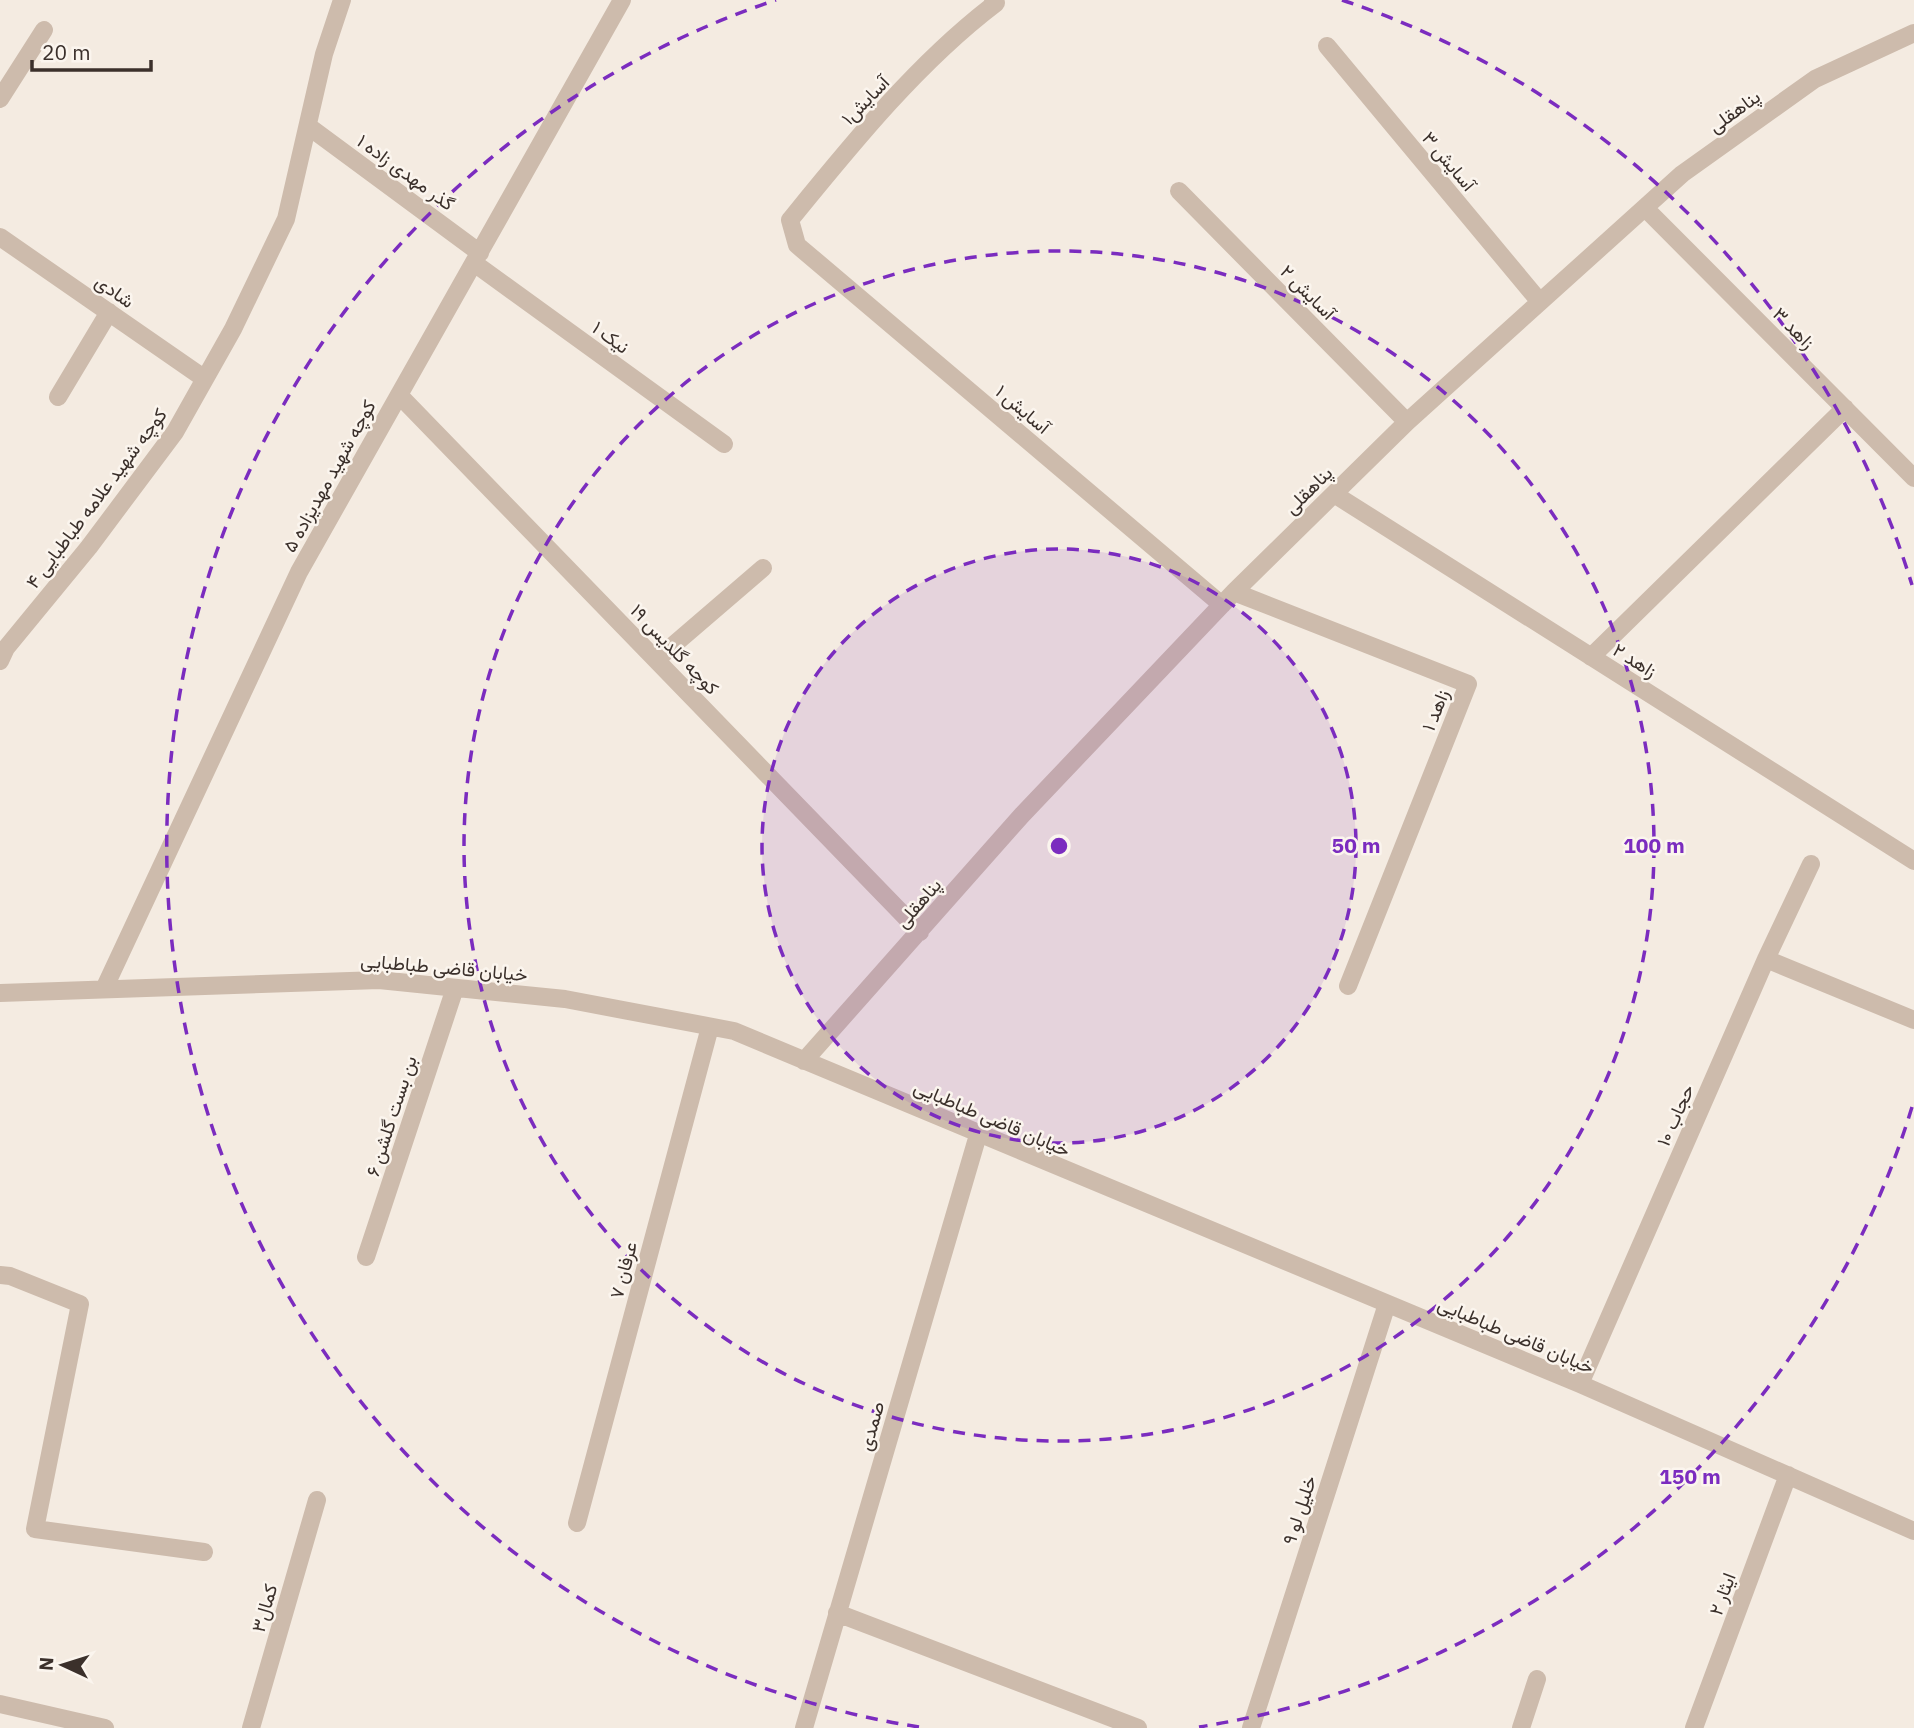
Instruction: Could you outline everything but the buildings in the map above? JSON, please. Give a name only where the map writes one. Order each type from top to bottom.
[{"type":"street","name":"کوچه شهید علامه طباطبایی ۴","points":[[0,661],[6,648],[89,547],[174,432],[233,330],[286,219],[324,54],[342,0]]},
{"type":"street","name":"کوچه شهید مهدیزاده ۵","points":[[104,989],[299,572],[622,0]]},
{"type":"street","name":"آسایش۱","points":[[797,245],[790,220],[857,137],[970,22],[997,1]]},
{"type":"street","points":[[0,99],[44,30]]},
{"type":"street","name":"پناهقلی","points":[[804,1061],[1022,815],[1228,599],[1407,422],[1682,174],[1815,79],[1914,33]]},
{"type":"street","name":"آسایش ۳","points":[[1327,46],[1539,302]]},
{"type":"street","name":"گذر مهدی زاده ۱","points":[[308,126],[477,258]]},
{"type":"street","name":"آسایش ۲","points":[[1179,191],[1407,422]]},
{"type":"street","name":"زاهد ۳","points":[[1645,208],[1914,478]]},
{"type":"street","name":"شادی","points":[[1,241],[205,379]]},
{"type":"street","name":"آسایش ۱","points":[[797,245],[1228,599]]},
{"type":"street","name":"نیک ۱","points":[[477,258],[724,444]]},
{"type":"street","points":[[58,397],[109,312]]},
{"type":"street","name":"کوچه گلدیس ۱۹","points":[[399,395],[920,932]]},
{"type":"street","points":[[1591,657],[1844,408]]},
{"type":"street","name":"زاهد ۲","points":[[1334,494],[1914,862]]},
{"type":"street","points":[[656,660],[763,568]]},
{"type":"street","name":"زاهد ۱","points":[[1228,599],[1468,684],[1348,986]]},
{"type":"street","name":"حجاب ۱۰","points":[[1580,1384],[1766,959],[1811,863]]},
{"type":"street","points":[[1766,959],[1914,1020]]},
{"type":"street","name":"خیابان قاضی طباطبایی","points":[[0,993],[379,980],[565,999],[734,1031],[1580,1384],[1914,1531]]},
{"type":"street","name":"بن بست گلشن ۶","points":[[366,1257],[456,988]]},
{"type":"street","name":"عرفان ۷","points":[[577,1523],[710,1027]]},
{"type":"street","name":"صمدی","points":[[804,1728],[978,1135]]},
{"type":"street","points":[[0,1275],[10,1276],[80,1304],[35,1528],[204,1552]]},
{"type":"street","name":"خلیل لو ۹","points":[[1251,1728],[1387,1304]]},
{"type":"street","name":"ایثار ۲","points":[[1694,1728],[1788,1475]]},
{"type":"street","name":"کمال۳","points":[[251,1728],[317,1500]]},
{"type":"street","points":[[837,1613],[1138,1728]]},
{"type":"street","points":[[1521,1728],[1537,1679]]},
{"type":"street","points":[[0,1704],[105,1728]]}]
